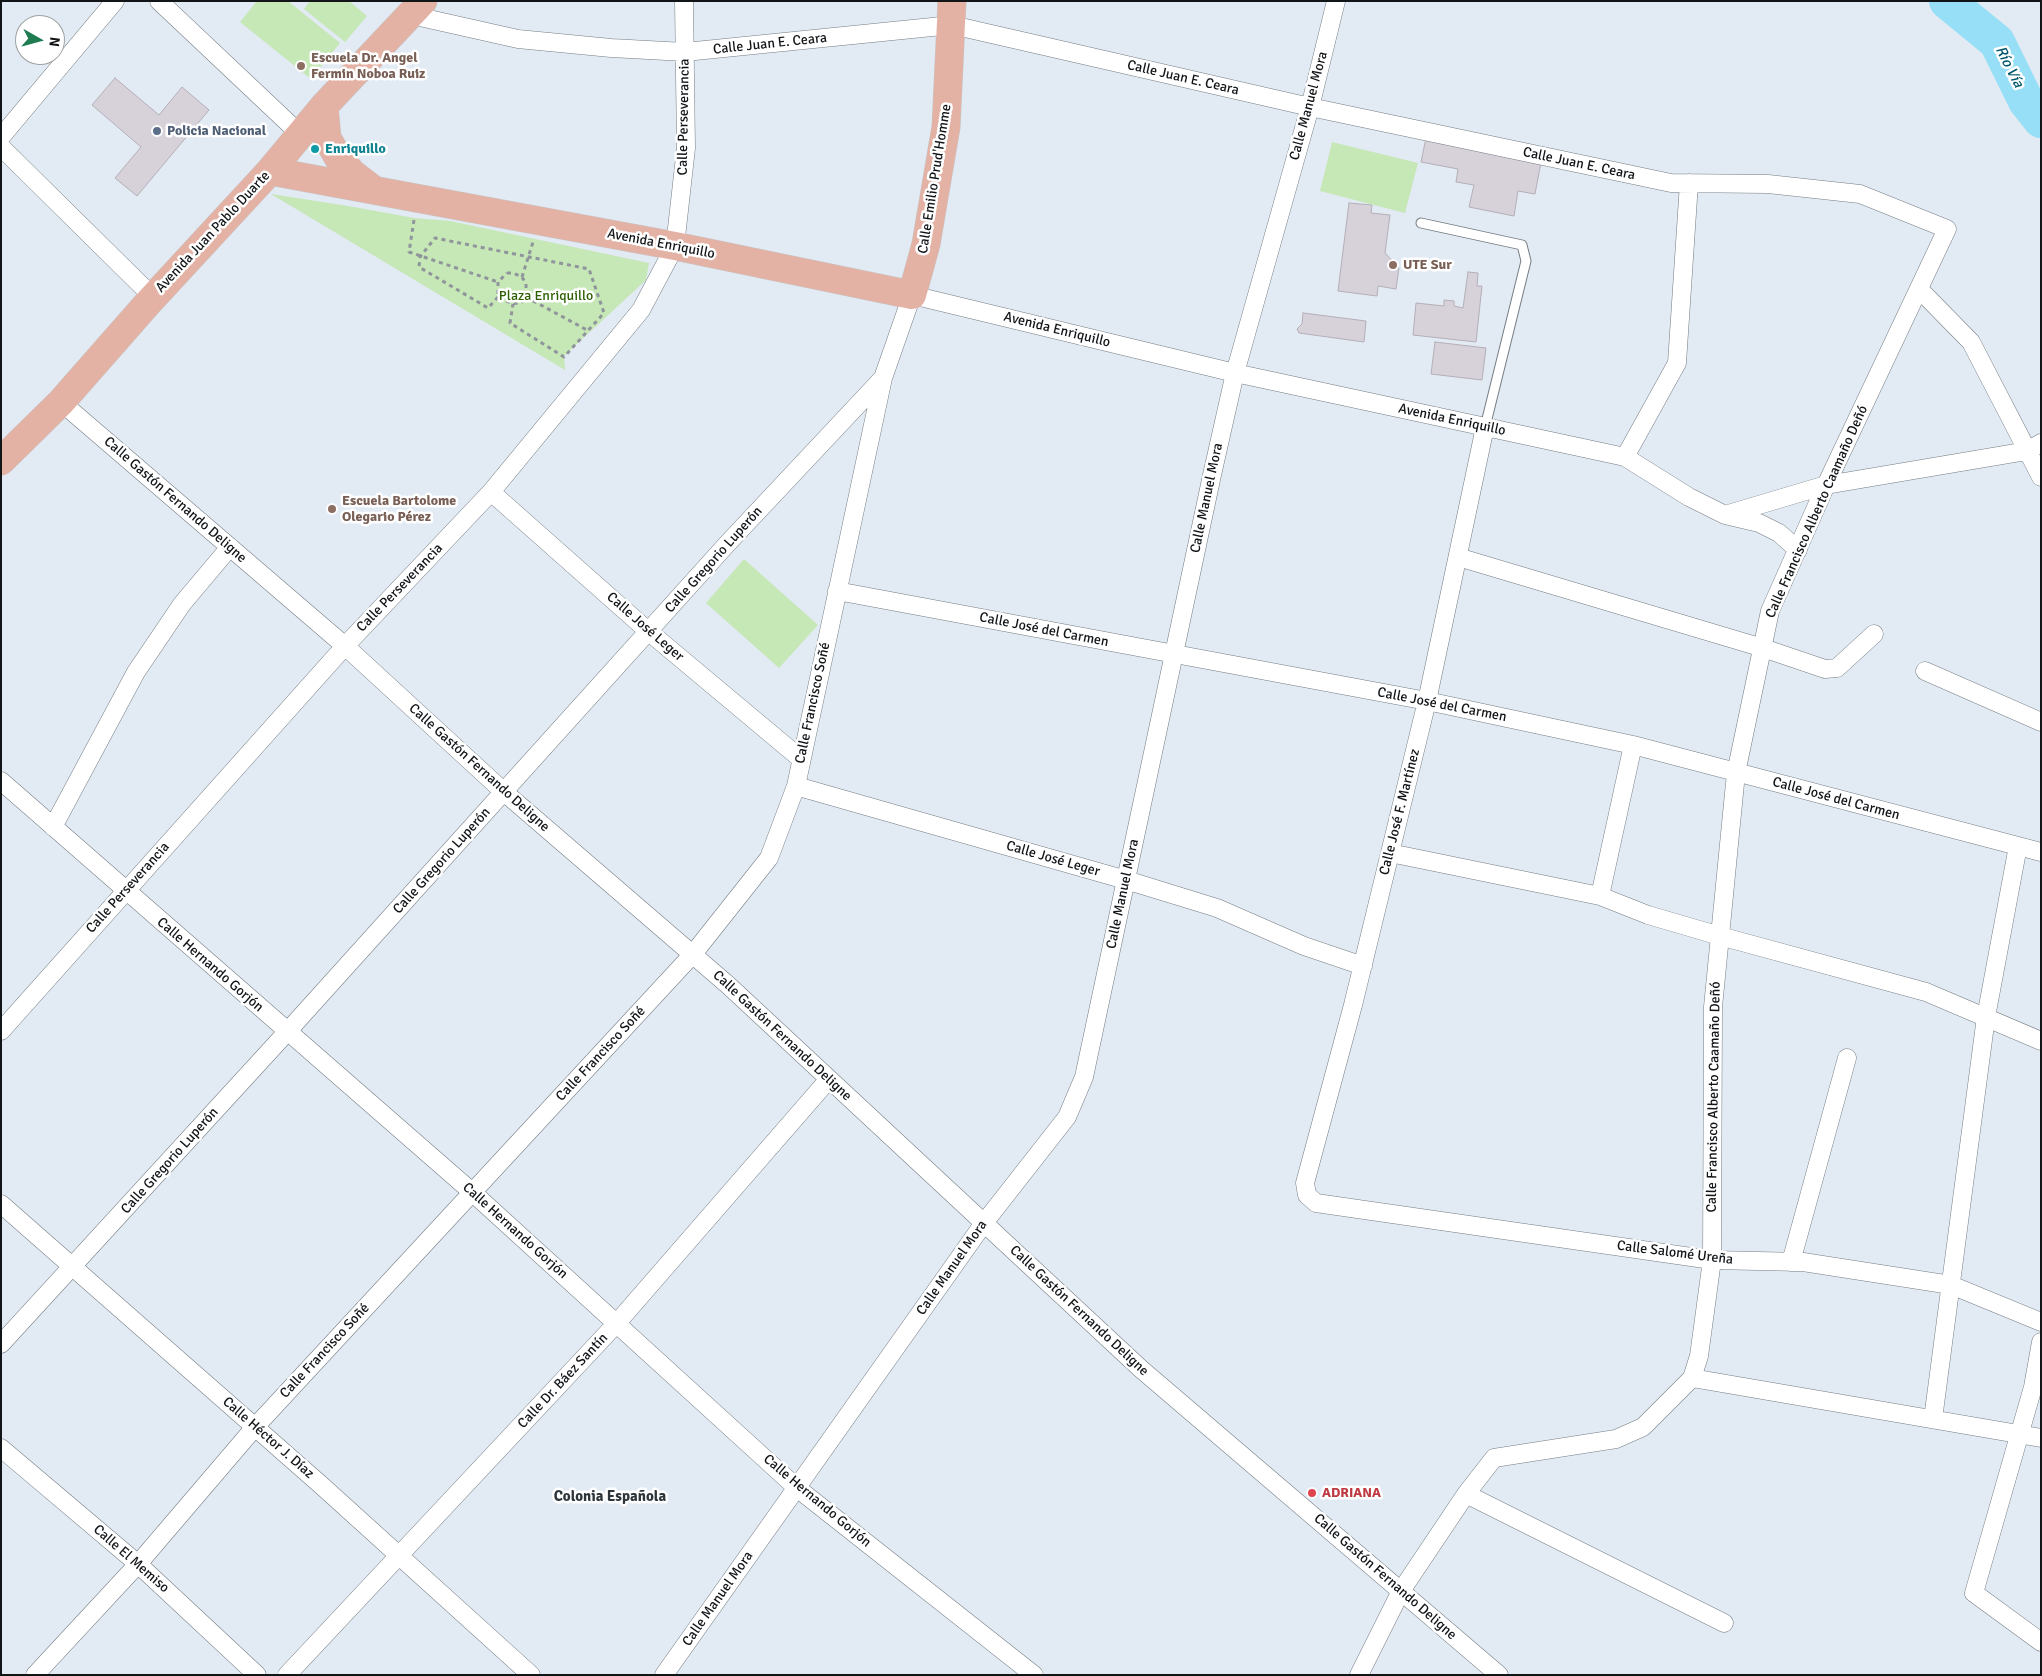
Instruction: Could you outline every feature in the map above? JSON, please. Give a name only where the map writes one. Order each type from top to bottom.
[{"type":"main road","name":"Avenida Juan Pablo Duarte","points":[[1,460],[61,402],[153,297],[270,171],[324,106],[417,8]]},
{"type":"main road","name":"Calle Emilio Prud'Homme","points":[[912,295],[926,244],[946,127],[952,13]]},
{"type":"main road","points":[[324,106],[327,138],[339,159],[353,174],[374,190]]},
{"type":"main road","name":"Avenida Enriquillo","points":[[270,171],[676,246],[912,295]]},
{"type":"street","points":[[1,137],[115,1]]},
{"type":"street","points":[[159,1],[301,135]]},
{"type":"street","name":"Calle Perseverancia","points":[[1,1031],[345,646],[492,492],[641,310],[676,246],[686,148],[684,1]]},
{"type":"street","name":"Calle Manuel Mora","points":[[664,1675],[984,1223],[1067,1117],[1084,1077],[1235,373],[1310,107],[1336,1]]},
{"type":"street","name":"Calle Juan E. Ceara","points":[[417,8],[518,40],[685,52],[952,13],[1310,107],[1671,183],[1768,184],[1860,194],[1947,230]]},
{"type":"street","points":[[1,147],[153,297]]},
{"type":"street","points":[[1624,457],[1677,363],[1688,183]]},
{"type":"street","name":"Calle Francisco Alberto Caamaño Deñó","points":[[1359,1675],[1401,1591],[1466,1494],[1494,1458],[1616,1439],[1643,1426],[1692,1378],[1699,1356],[1712,1260],[1713,1007],[1736,773],[1770,611],[1826,486],[1947,230]]},
{"type":"street","points":[[1919,289],[1972,342],[2034,447],[2041,477]]},
{"type":"street","name":"Avenida Enriquillo","points":[[912,295],[1235,373],[1624,457],[1689,497],[1724,515],[1759,523],[1779,533],[1798,550]]},
{"type":"street","name":"Calle Francisco Soñé","points":[[35,1675],[138,1564],[255,1427],[693,954],[769,858],[796,786],[883,378],[912,295]]},
{"type":"street","name":"Calle Gregorio Luperón","points":[[1,1344],[288,1032],[727,544],[883,378]]},
{"type":"street","name":"Calle Gastón Fernando Deligne","points":[[61,402],[345,646],[504,792],[693,954],[1142,1369],[1499,1675]]},
{"type":"street","name":"Calle José F. Martínez","points":[[1306,1195],[1305,1183],[1363,966],[1427,701],[1485,427]]},
{"type":"street","points":[[1724,515],[1826,486],[2034,447]]},
{"type":"street","name":"Calle José Leger","points":[[492,492],[648,631],[801,759]]},
{"type":"street","points":[[53,827],[136,672],[182,604],[230,547]]},
{"type":"street","points":[[1458,557],[1762,648],[1825,669],[1837,668],[1874,634]]},
{"type":"street","name":"Calle José del Carmen","points":[[837,591],[1427,701],[1632,745],[2041,852]]},
{"type":"street","points":[[1925,671],[2041,722]]},
{"type":"street","points":[[1600,896],[1632,745]]},
{"type":"street","name":"Calle Hernando Gorjón","points":[[1,781],[472,1192],[797,1488],[1034,1675]]},
{"type":"street","name":"Calle José Leger","points":[[796,786],[1126,880],[1217,908],[1304,946],[1363,966]]},
{"type":"street","points":[[1933,1419],[1986,1017],[2018,846]]},
{"type":"street","points":[[1390,853],[1600,896],[1648,914],[1720,936],[1926,992],[2041,1041]]},
{"type":"street","points":[[1791,1262],[1847,1058]]},
{"type":"street","name":"Calle Dr. Báez Santín","points":[[287,1675],[616,1324],[829,1079]]},
{"type":"street","name":"Calle Salomé Ureña","points":[[1306,1195],[1316,1203],[1712,1260],[1802,1262],[1951,1285],[2041,1322]]},
{"type":"street","name":"Calle Héctor J. Díaz","points":[[1,1204],[255,1427],[531,1675]]},
{"type":"street","points":[[2041,1342],[2033,1387],[1974,1593],[2041,1642]]},
{"type":"street","points":[[1692,1378],[2041,1438]]},
{"type":"street","name":"Calle El Memiso","points":[[1,1448],[138,1564],[257,1675]]},
{"type":"street","points":[[1466,1494],[1724,1623]]},
{"type":"lane","points":[[1421,223],[1522,245],[1526,260],[1485,427]]},
{"type":"path","points":[[414,218],[409,252],[498,282]]},
{"type":"path","points":[[498,297],[513,304],[522,302],[526,296],[526,284],[522,277],[513,273],[507,273],[498,282],[498,297],[488,308],[420,267],[420,257],[435,238],[589,269],[604,313],[564,357],[510,323],[513,304]]},
{"type":"path","points":[[522,277],[532,242]]},
{"type":"path","points":[[526,296],[587,330]]},
{"type":"green space","points":[[257,1],[288,1],[340,43],[311,79],[240,22]]},
{"type":"green space","points":[[310,1],[349,1],[367,16],[345,42],[304,9]]},
{"type":"green space","points":[[1332,142],[1418,163],[1405,213],[1320,191]]},
{"type":"green space","name":"Plaza Enriquillo","points":[[271,194],[414,218],[450,221],[649,263],[646,280],[564,356],[565,370]]},
{"type":"green space","points":[[744,559],[818,625],[779,668],[706,603]]},
{"type":"building","name":"Policia Nacional","points":[[115,78],[159,115],[182,87],[209,110],[137,196],[115,178],[141,147],[92,105]]},
{"type":"building","points":[[1426,138],[1542,157],[1535,194],[1518,191],[1514,216],[1469,207],[1474,185],[1456,182],[1458,169],[1421,162]]},
{"type":"building","points":[[1349,203],[1372,205],[1371,213],[1390,215],[1385,253],[1399,268],[1396,289],[1378,286],[1377,296],[1338,291]]},
{"type":"building","points":[[1468,272],[1478,273],[1477,286],[1482,286],[1476,342],[1413,335],[1416,303],[1444,306],[1444,300],[1454,301],[1454,306],[1463,308]]},
{"type":"building","points":[[1303,313],[1366,321],[1364,342],[1299,333],[1297,329],[1302,324]]},
{"type":"building","points":[[1435,342],[1486,348],[1482,380],[1431,374]]},
{"type":"waterway","name":"Río Vía","points":[[1947,1],[1997,42],[2026,101],[2041,120]]},
{"type":"place","name":"Escuela Dr. Angel Fermin Noboa Ruiz","points":[[301,66]]},
{"type":"place","name":"Policia Nacional","points":[[157,131]]},
{"type":"place","name":"Enriquillo","points":[[315,149]]},
{"type":"place","name":"UTE Sur","points":[[1393,265]]},
{"type":"place","name":"Escuela Bartolome Olegario Pérez","points":[[332,509]]},
{"type":"place","name":"ADRIANA","points":[[1312,1493]]},
{"type":"district","name":"Colonia Española","points":[[610,1497]]}]
